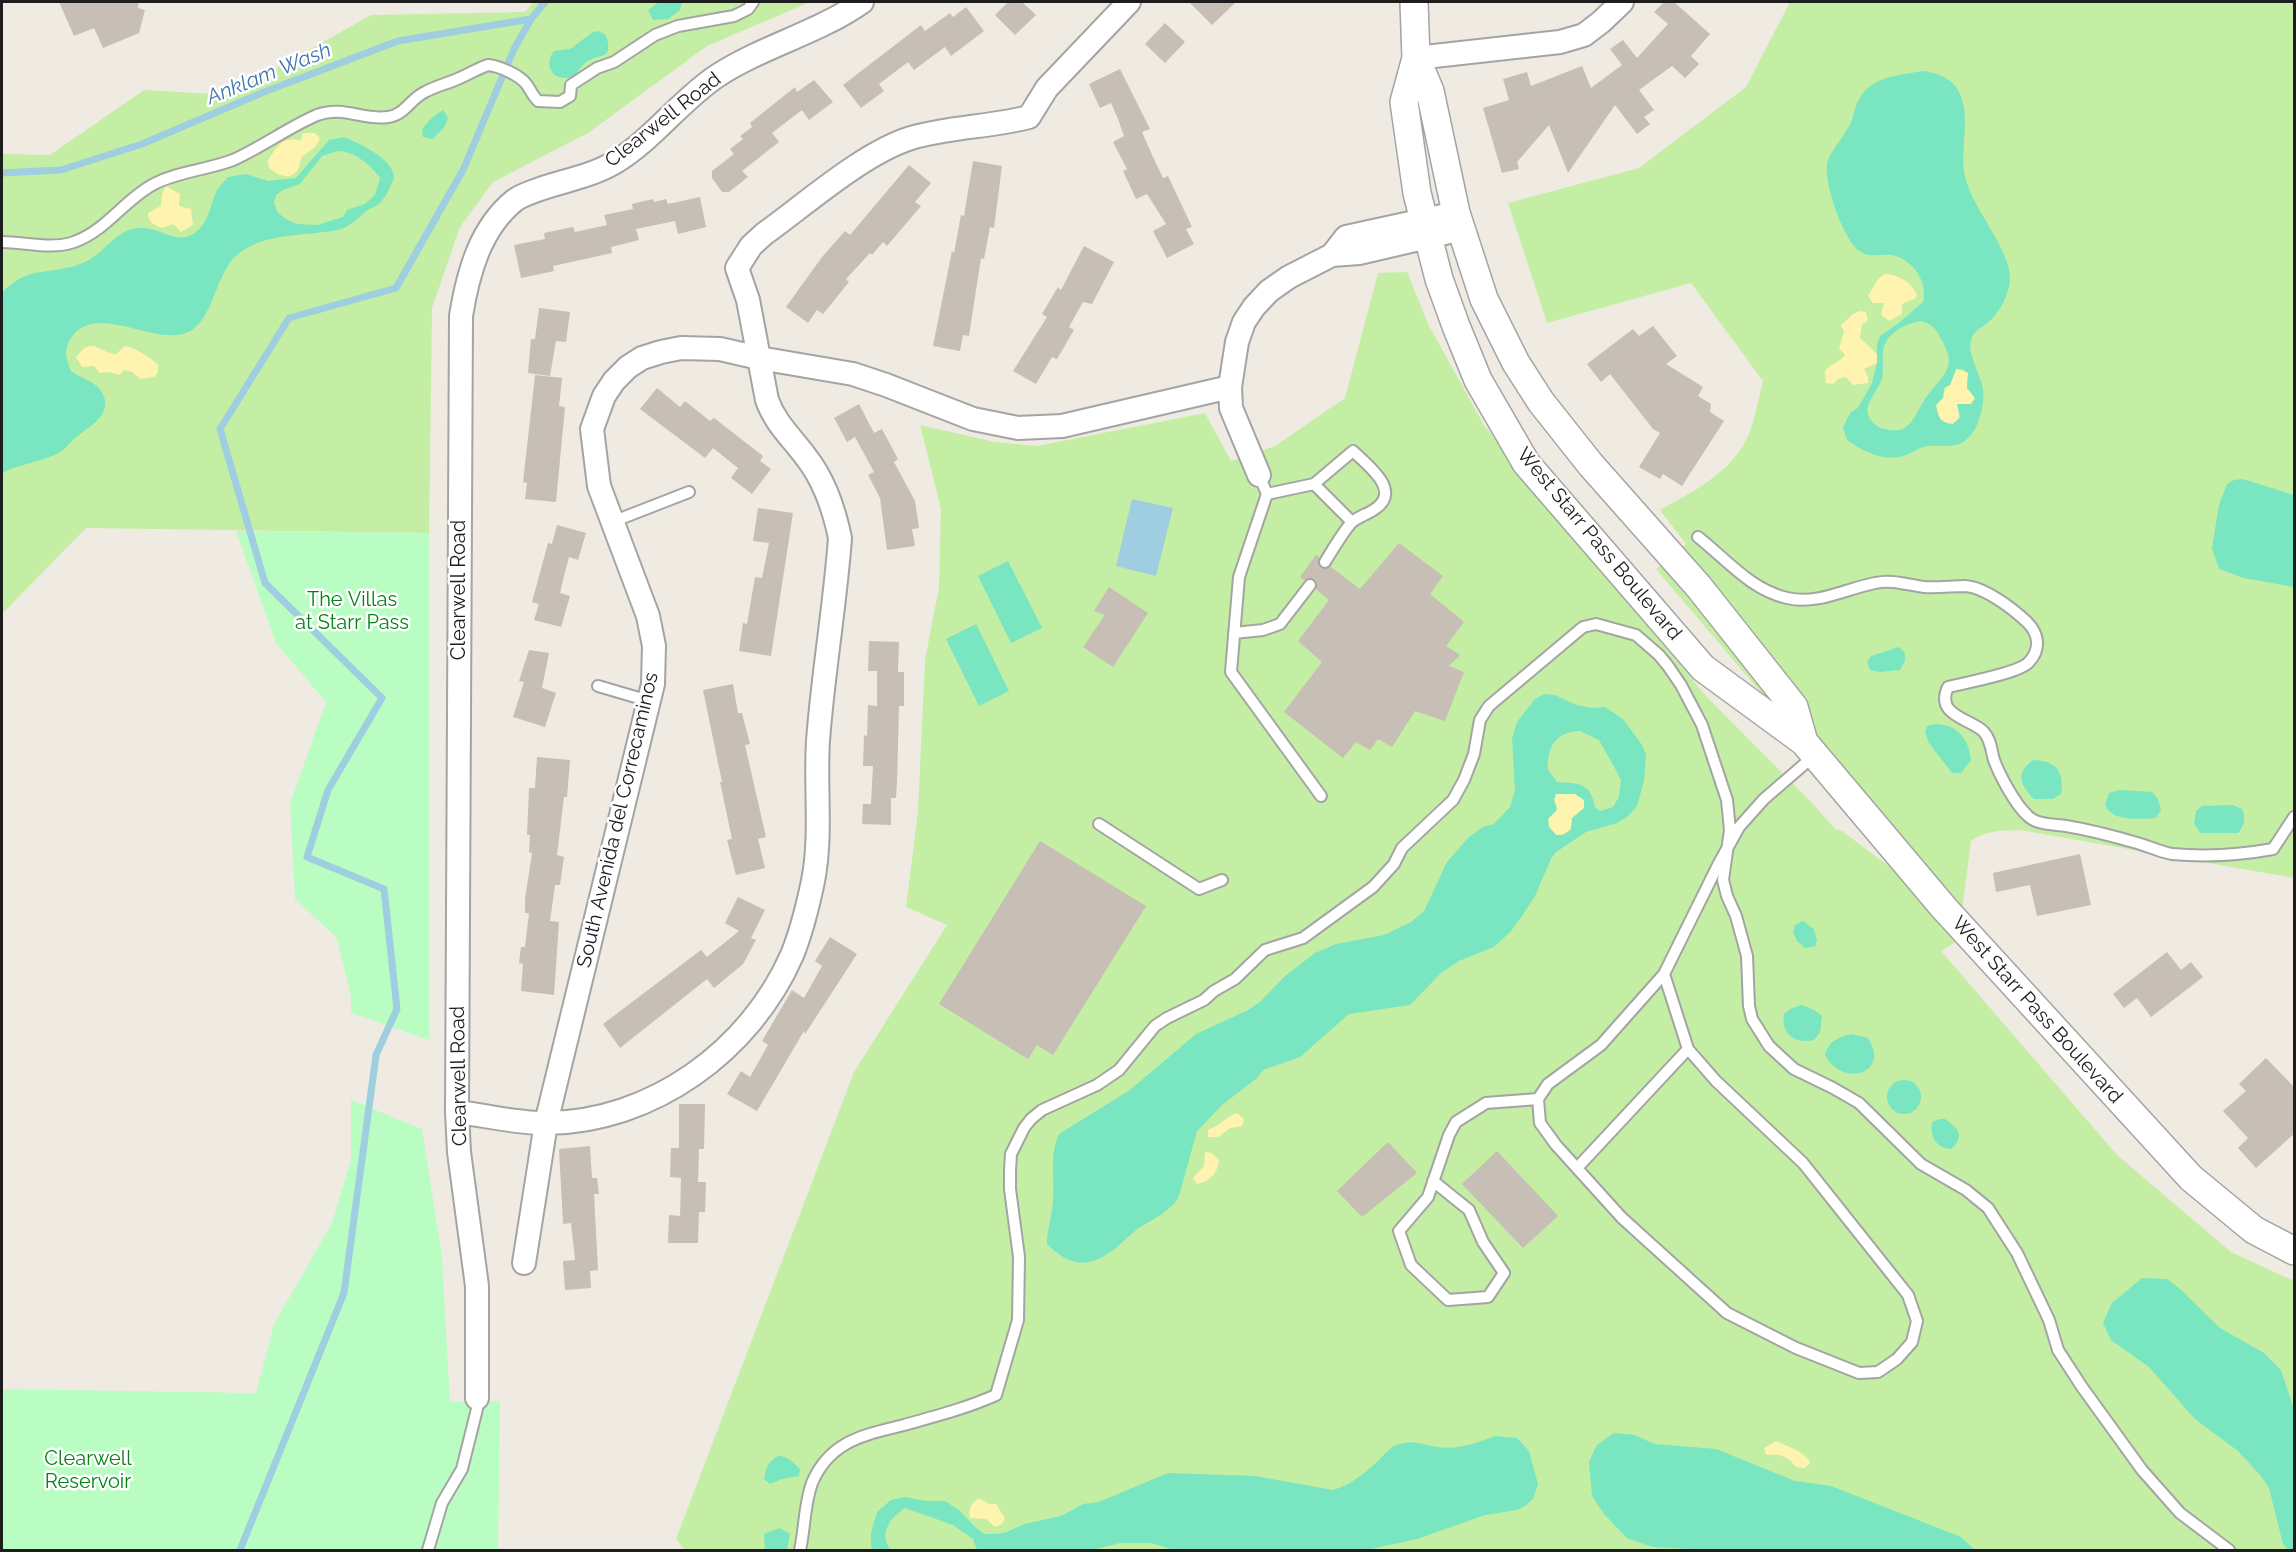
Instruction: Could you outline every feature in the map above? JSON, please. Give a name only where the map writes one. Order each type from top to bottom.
[{"type":"street","name":"Clearwell Road","points":[[477,1398],[477,1286],[459,1152],[457,1112],[461,316],[466,284],[478,249],[495,221],[517,199],[543,188],[578,179],[617,161],[716,76],[845,14],[862,2]]},
{"type":"street","points":[[457,1112],[546,1123],[601,1117],[644,1102],[681,1084],[708,1064],[735,1041],[765,1002],[792,955],[813,881],[818,834],[818,744],[840,538],[835,512],[817,473],[772,416],[748,300],[737,268],[752,246],[764,234],[866,159],[910,139],[949,130],[1003,124],[1029,117],[1047,88],[1129,2]]},
{"type":"street","name":"West Starr Pass Boulevard","points":[[1414,2],[1416,58],[1404,102],[1417,193],[1439,279],[1455,326],[1478,380],[1526,463],[1703,668],[1810,749],[1944,908],[2191,1178],[2254,1230],[2295,1251]]},
{"type":"street","points":[[1416,58],[1560,42],[1584,35],[1622,2]]},
{"type":"street","name":"West Starr Pass Boulevard","points":[[1416,58],[1430,91],[1459,221],[1484,299],[1516,363],[1541,402],[1591,465],[1700,587],[1794,707],[1810,749]]},
{"type":"street","points":[[1263,485],[1231,408],[1230,387],[1237,342],[1244,322],[1254,307],[1269,291],[1289,277],[1332,255],[1347,237],[1426,228],[1459,221]]},
{"type":"street","name":"South Avenida del Correcaminos","points":[[524,1263],[546,1123],[653,684],[654,646],[648,616],[599,486],[592,429],[604,396],[614,381],[628,367],[642,358],[671,350],[720,349],[853,374],[973,419],[1018,428],[1062,426],[1230,387]]},
{"type":"lane","points":[[2,242],[43,245],[73,242],[91,234],[132,198],[164,180],[233,159],[269,143],[317,115],[338,110],[370,117],[388,117],[400,113],[423,92],[488,65],[495,65],[526,83],[530,93],[538,101],[560,102],[570,96],[571,85],[597,68],[614,62],[655,35],[678,27],[734,16],[747,9],[753,2]]},
{"type":"lane","points":[[1321,796],[1231,672],[1239,577],[1263,485],[1314,484],[1353,451],[1380,478],[1386,487],[1386,496],[1377,508],[1352,522],[1325,562]]},
{"type":"lane","points":[[1314,484],[1352,522]]},
{"type":"lane","points":[[612,522],[689,492]]},
{"type":"lane","points":[[1698,537],[1754,585],[1779,596],[1805,601],[1877,582],[1890,581],[1924,587],[1967,586],[1990,594],[2026,622],[2035,632],[2038,645],[2035,655],[2027,664],[2013,671],[1948,687],[1944,694],[1945,703],[1950,712],[1984,732],[1990,741],[1995,761],[2005,784],[2027,816],[2035,821],[2101,832],[2169,854],[2198,855],[2247,853],[2273,849],[2295,817]]},
{"type":"lane","points":[[1234,633],[1263,630],[1280,624],[1310,585]]},
{"type":"lane","points":[[800,1551],[805,1531],[805,1509],[812,1484],[820,1467],[831,1454],[848,1442],[867,1434],[955,1410],[996,1395],[1018,1320],[1019,1257],[1010,1189],[1011,1154],[1031,1119],[1042,1110],[1097,1085],[1119,1070],[1143,1039],[1161,1022],[1204,1000],[1214,991],[1235,979],[1265,950],[1303,938],[1373,888],[1394,864],[1402,848],[1453,800],[1474,754],[1480,720],[1489,706],[1583,627],[1596,624],[1636,635],[1659,655],[1681,685],[1702,724],[1727,800],[1730,830],[1723,880],[1727,896],[1737,916],[1747,956],[1749,1006],[1752,1019],[1769,1046],[1794,1069],[1859,1103],[1906,1152],[1921,1164],[1965,1190],[1988,1208],[2018,1253],[2049,1320],[2058,1350],[2082,1387],[2142,1470],[2180,1513],[2229,1551]]},
{"type":"lane","points":[[598,686],[649,701]]},
{"type":"lane","points":[[1665,974],[1688,1049],[1716,1081],[1803,1163],[1908,1295],[1917,1321],[1912,1342],[1897,1359],[1878,1372],[1859,1373],[1796,1348],[1727,1313],[1622,1218],[1540,1123],[1538,1099],[1548,1084],[1601,1045],[1665,974],[1739,827],[1810,749]]},
{"type":"lane","points":[[1099,824],[1198,889],[1222,880]]},
{"type":"lane","points":[[1577,1168],[1688,1049]]},
{"type":"lane","points":[[1433,1181],[1470,1210],[1483,1242],[1504,1273],[1488,1297],[1448,1300],[1412,1265],[1399,1231],[1428,1197],[1433,1181],[1449,1135],[1456,1122],[1486,1103],[1538,1099]]},
{"type":"lane","points":[[428,1551],[442,1503],[462,1469],[477,1409],[477,1398]]},
{"type":"green space","points":[[534,2],[810,2],[707,46],[588,133],[493,182],[460,227],[432,308],[429,533],[86,528],[2,614],[2,154],[50,155],[144,90],[229,95],[371,15],[525,12]]},
{"type":"green space","points":[[659,2],[682,3],[680,10],[668,19],[653,20],[648,10]]},
{"type":"green space","points":[[1790,2],[2294,2],[2294,878],[2020,830],[1988,833],[1971,841],[1960,925],[1968,934],[1941,951],[2117,1155],[2231,1252],[2294,1281],[2294,1550],[685,1550],[676,1539],[854,1072],[947,925],[906,907],[918,811],[925,660],[939,587],[941,509],[920,425],[995,442],[1037,446],[1205,413],[1231,461],[1275,446],[1345,398],[1378,273],[1407,272],[1429,326],[1484,425],[1544,502],[1707,697],[1835,829],[1842,831],[1944,908],[1656,569],[1686,544],[1660,510],[1709,481],[1739,452],[1752,426],[1763,381],[1691,283],[1547,323],[1508,203],[1639,168],[1746,87]]},
{"type":"green space","points":[[598,31],[606,35],[607,53],[585,63],[571,77],[555,75],[549,62],[554,51],[570,49],[593,32]]},
{"type":"green space","points":[[1923,71],[1949,80],[1960,94],[1965,116],[1964,172],[1971,195],[2005,256],[2010,278],[2008,291],[1999,310],[1975,333],[1970,343],[1983,394],[1981,412],[1974,431],[1959,444],[1923,447],[1906,455],[1890,458],[1875,455],[1847,440],[1843,428],[1851,412],[1858,408],[1872,383],[1880,336],[1923,302],[1924,288],[1914,268],[1903,259],[1892,255],[1865,254],[1854,246],[1836,211],[1827,164],[1831,153],[1851,122],[1857,103],[1870,86],[1888,78]],"holes":[[[1920,321],[1932,326],[1946,347],[1949,363],[1947,370],[1909,425],[1898,430],[1882,428],[1871,420],[1868,408],[1882,378],[1885,345],[1897,331]],[[1956,369],[1963,369],[1968,373],[1967,388],[1975,398],[1972,404],[1957,404],[1960,418],[1953,424],[1940,419],[1936,405],[1943,398],[1944,388],[1950,385]]]},
{"type":"green space","points":[[443,110],[448,118],[445,126],[433,139],[423,137],[424,127]]},
{"type":"green space","points":[[344,137],[375,153],[389,165],[394,179],[380,203],[342,229],[277,238],[242,251],[226,269],[204,316],[197,326],[188,332],[175,335],[160,334],[99,323],[85,326],[70,339],[66,356],[71,371],[101,391],[105,399],[103,413],[57,454],[2,473],[2,293],[12,284],[32,274],[85,262],[117,237],[131,230],[146,228],[175,237],[189,236],[204,224],[216,192],[228,177],[246,174],[268,181],[296,178],[329,140]],"holes":[[[338,151],[362,160],[380,178],[375,195],[365,204],[347,210],[343,217],[317,225],[296,224],[278,213],[274,203],[276,195],[300,184],[322,156]]]},
{"type":"green space","points":[[2243,479],[2294,495],[2294,587],[2244,578],[2219,569],[2212,548],[2219,505],[2227,484]]},
{"type":"green space","name":"The Villas at Starr Pass","points":[[236,531],[429,533],[429,1040],[351,1013],[351,997],[337,938],[295,899],[290,804],[326,702],[276,643]]},
{"type":"green space","points":[[1008,561],[1042,628],[1011,643],[978,576]]},
{"type":"green space","points":[[976,624],[1009,691],[979,706],[946,639]]},
{"type":"green space","points":[[1899,647],[1905,653],[1905,661],[1900,670],[1880,672],[1870,670],[1867,662],[1871,656]]},
{"type":"green space","points":[[1544,694],[1555,695],[1576,705],[1592,708],[1605,707],[1623,719],[1642,745],[1646,755],[1644,781],[1637,806],[1627,817],[1617,823],[1586,832],[1556,852],[1535,896],[1520,919],[1494,947],[1459,961],[1441,973],[1410,1005],[1349,1014],[1300,1057],[1263,1070],[1257,1078],[1222,1105],[1197,1131],[1178,1196],[1174,1204],[1163,1213],[1096,1260],[1083,1263],[1072,1261],[1051,1248],[1047,1244],[1047,1238],[1053,1201],[1054,1151],[1059,1134],[1130,1090],[1196,1034],[1260,1002],[1285,976],[1315,953],[1336,944],[1384,935],[1411,922],[1424,911],[1447,862],[1470,836],[1483,827],[1494,824],[1510,807],[1515,790],[1512,738],[1517,722],[1535,699]],"holes":[[[1580,731],[1599,740],[1621,781],[1619,797],[1613,807],[1600,811],[1595,807],[1590,792],[1586,788],[1577,784],[1557,782],[1548,770],[1549,754],[1559,737]],[[1556,794],[1575,794],[1584,800],[1584,808],[1572,818],[1571,830],[1563,835],[1556,835],[1549,827],[1548,819],[1557,810],[1554,800]]]},
{"type":"green space","points":[[1935,724],[1956,730],[1965,739],[1971,760],[1961,773],[1952,773],[1929,743],[1925,733],[1927,726]]},
{"type":"green space","points":[[2033,760],[2048,762],[2057,769],[2062,779],[2061,794],[2053,799],[2034,799],[2029,794],[2023,784],[2022,774]]},
{"type":"green space","points":[[2120,790],[2152,792],[2158,799],[2161,810],[2156,818],[2120,817],[2105,805],[2109,793]]},
{"type":"green space","points":[[2233,805],[2242,809],[2244,816],[2238,833],[2200,833],[2194,823],[2196,811],[2202,806]]},
{"type":"green space","points":[[1803,921],[1814,929],[1817,941],[1815,946],[1805,948],[1797,941],[1793,932],[1795,925]]},
{"type":"green space","points":[[1802,1005],[1822,1016],[1820,1032],[1814,1040],[1801,1041],[1787,1033],[1784,1014]]},
{"type":"green space","points":[[1851,1034],[1868,1038],[1873,1050],[1873,1060],[1869,1068],[1852,1074],[1833,1065],[1825,1055],[1834,1041]]},
{"type":"green space","points":[[1904,1080],[1916,1085],[1921,1097],[1916,1109],[1904,1114],[1892,1109],[1887,1097],[1892,1085]]},
{"type":"green space","name":"Clearwell Reservoir","points":[[351,1100],[422,1129],[442,1257],[450,1402],[500,1401],[498,1550],[2,1550],[2,1389],[256,1393],[274,1324],[332,1223],[351,1160]]},
{"type":"green space","points":[[1945,1119],[1957,1129],[1958,1141],[1951,1149],[1938,1144],[1933,1137],[1932,1122]]},
{"type":"green space","points":[[2142,1278],[2167,1279],[2220,1328],[2264,1353],[2281,1370],[2294,1409],[2294,1550],[2288,1550],[2283,1544],[2269,1488],[2261,1476],[2238,1451],[2195,1419],[2149,1367],[2111,1340],[2103,1323],[2112,1303]]},
{"type":"green space","points":[[1614,1433],[1635,1435],[1654,1444],[1716,1449],[1795,1481],[1831,1486],[1961,1537],[1975,1550],[1708,1550],[1653,1547],[1627,1538],[1604,1514],[1592,1496],[1589,1462],[1597,1445]]},
{"type":"green space","points":[[1495,1436],[1517,1438],[1529,1451],[1538,1484],[1533,1499],[1517,1510],[1485,1515],[1417,1539],[1366,1550],[1174,1550],[1151,1543],[1120,1543],[1092,1550],[977,1550],[973,1539],[953,1525],[905,1508],[891,1521],[886,1532],[887,1544],[891,1550],[873,1550],[871,1545],[871,1533],[877,1512],[891,1500],[905,1497],[926,1501],[945,1501],[960,1511],[984,1534],[1004,1533],[1025,1524],[1061,1516],[1083,1504],[1099,1502],[1168,1473],[1255,1476],[1333,1490],[1357,1478],[1397,1445],[1412,1442],[1440,1447],[1456,1447]]},
{"type":"green space","points":[[778,1456],[788,1458],[795,1464],[800,1469],[799,1476],[770,1484],[764,1479],[766,1471],[770,1463]]},
{"type":"green space","points":[[780,1528],[790,1534],[787,1550],[765,1550],[764,1534]]},
{"type":"sand","points":[[303,133],[315,133],[320,138],[300,160],[299,168],[295,173],[284,176],[269,168],[268,160],[278,146],[289,140],[301,141]]},
{"type":"sand","points":[[166,186],[180,194],[179,206],[191,209],[193,225],[181,232],[173,224],[162,228],[149,219],[148,213],[161,206],[162,194]]},
{"type":"sand","points":[[1885,274],[1904,280],[1917,295],[1915,299],[1902,305],[1902,314],[1889,321],[1881,315],[1884,303],[1873,303],[1868,296],[1878,279]]},
{"type":"sand","points":[[1860,311],[1866,312],[1868,321],[1862,324],[1860,338],[1877,354],[1877,363],[1864,369],[1868,383],[1853,385],[1846,377],[1838,379],[1833,384],[1826,383],[1825,371],[1845,355],[1839,348],[1844,332],[1841,325]]},
{"type":"sand","points":[[90,346],[116,354],[125,346],[134,349],[158,365],[158,372],[155,377],[140,379],[132,372],[124,370],[119,375],[110,372],[100,373],[94,366],[82,367],[76,357],[84,348]]},
{"type":"sand","points":[[1956,369],[1968,373],[1967,388],[1975,398],[1953,424],[1940,418],[1936,404],[1943,398],[1945,389]]},
{"type":"sand","points":[[1556,794],[1575,794],[1584,800],[1584,809],[1567,832],[1556,835],[1549,827],[1548,819],[1557,806],[1554,800]]},
{"type":"sand","points":[[1237,1113],[1244,1119],[1242,1126],[1230,1128],[1218,1137],[1208,1137],[1208,1130]]},
{"type":"sand","points":[[1205,1152],[1212,1153],[1219,1160],[1218,1165],[1210,1179],[1197,1184],[1193,1178],[1204,1166]]},
{"type":"sand","points":[[1776,1441],[1801,1453],[1810,1463],[1805,1468],[1796,1467],[1783,1456],[1766,1455],[1764,1448]]},
{"type":"sand","points":[[979,1498],[989,1504],[996,1504],[1005,1518],[1002,1524],[995,1527],[986,1519],[970,1518],[971,1506]]},
{"type":"water","points":[[1132,499],[1173,508],[1156,576],[1116,566]]},
{"type":"building","points":[[59,2],[139,2],[138,8],[145,10],[139,33],[103,48],[94,28],[74,36]]},
{"type":"building","points":[[1008,2],[1022,2],[1036,15],[1015,35],[995,15]]},
{"type":"building","points":[[1189,2],[1236,2],[1212,25]]},
{"type":"building","points":[[1664,2],[1674,2],[1710,34],[1691,56],[1699,64],[1685,78],[1672,66],[1639,90],[1654,110],[1644,117],[1650,124],[1637,134],[1615,105],[1568,173],[1549,125],[1517,162],[1519,169],[1502,173],[1483,108],[1509,100],[1503,79],[1527,72],[1531,86],[1582,66],[1591,88],[1622,65],[1610,49],[1623,40],[1637,58],[1668,24],[1654,12]]},
{"type":"building","points":[[966,7],[984,31],[951,56],[945,47],[914,70],[908,62],[879,84],[884,91],[861,108],[843,85],[921,25],[925,31],[950,13],[953,17]]},
{"type":"building","points":[[1165,23],[1185,42],[1165,63],[1145,44]]},
{"type":"building","points":[[1120,69],[1150,129],[1142,132],[1153,157],[1163,178],[1168,176],[1192,227],[1186,229],[1194,244],[1167,258],[1153,231],[1166,224],[1147,194],[1136,199],[1123,171],[1127,169],[1113,142],[1124,136],[1118,119],[1111,103],[1100,108],[1089,84]]},
{"type":"building","points":[[814,80],[833,102],[809,120],[802,110],[772,133],[779,142],[742,171],[748,177],[729,192],[722,192],[712,178],[712,171],[734,154],[730,149],[743,139],[740,136],[752,127],[750,123],[795,87],[797,92]]},
{"type":"building","points":[[973,161],[1002,166],[994,228],[990,227],[984,259],[981,258],[969,336],[963,335],[960,351],[933,346],[952,251],[954,253],[961,215],[964,216]]},
{"type":"building","points":[[909,165],[931,183],[915,202],[921,206],[887,246],[883,242],[872,255],[870,253],[846,279],[849,282],[823,314],[817,310],[808,323],[786,307],[822,257],[845,231],[850,235]]},
{"type":"building","points":[[700,197],[706,227],[678,234],[675,221],[636,229],[639,240],[611,247],[612,253],[553,266],[554,271],[521,278],[514,245],[545,239],[544,233],[573,227],[575,232],[607,225],[604,215],[633,209],[632,204],[653,199],[654,202],[666,199],[668,204]]},
{"type":"building","points":[[1084,246],[1114,262],[1092,304],[1083,302],[1069,327],[1074,330],[1057,359],[1052,357],[1036,384],[1013,371],[1047,317],[1042,314],[1058,287],[1061,290]]},
{"type":"building","points":[[539,308],[570,312],[566,342],[556,341],[550,376],[528,373],[531,339],[535,339]]},
{"type":"building","points":[[1653,326],[1677,356],[1666,364],[1703,387],[1698,396],[1711,404],[1710,412],[1724,421],[1682,486],[1663,474],[1660,479],[1639,467],[1660,433],[1653,429],[1610,374],[1601,382],[1587,364],[1633,329],[1639,336]]},
{"type":"building","points":[[535,375],[562,378],[559,406],[565,407],[556,502],[525,499],[527,483],[523,482]]},
{"type":"building","points":[[657,388],[680,407],[685,401],[710,421],[714,418],[763,456],[760,461],[771,469],[752,494],[731,478],[738,468],[713,448],[705,458],[640,409]]},
{"type":"building","points":[[859,404],[874,433],[882,429],[898,459],[894,462],[915,501],[919,528],[912,529],[915,546],[887,550],[880,498],[868,475],[874,472],[855,437],[847,442],[834,418]]},
{"type":"building","points":[[758,508],[793,513],[771,656],[739,651],[743,623],[747,624],[755,577],[762,578],[769,543],[753,541]]},
{"type":"building","points":[[557,525],[586,533],[578,560],[569,557],[560,593],[570,596],[561,627],[534,620],[539,604],[532,602],[548,543],[552,544]]},
{"type":"building","points":[[1399,543],[1443,576],[1430,594],[1464,622],[1446,646],[1460,655],[1449,666],[1464,672],[1445,721],[1415,711],[1392,747],[1378,739],[1370,750],[1356,742],[1343,758],[1284,712],[1322,662],[1298,641],[1329,600],[1316,589],[1315,579],[1304,580],[1300,577],[1316,555],[1319,557],[1318,562],[1321,568],[1331,567],[1360,589]]},
{"type":"building","points":[[1109,587],[1148,613],[1113,667],[1083,647],[1105,615],[1094,611]]},
{"type":"building","points":[[869,641],[899,642],[898,672],[904,672],[904,706],[899,706],[896,798],[891,798],[891,825],[862,824],[863,804],[871,804],[873,766],[863,766],[864,735],[867,736],[868,705],[877,706],[877,671],[868,671]]},
{"type":"building","points":[[529,650],[549,653],[542,688],[556,693],[545,727],[513,717],[524,682],[519,681]]},
{"type":"building","points":[[733,684],[738,713],[742,713],[750,744],[745,745],[766,837],[758,839],[765,868],[736,875],[727,840],[732,839],[703,690]]},
{"type":"building","points":[[537,757],[570,760],[567,797],[564,797],[557,855],[564,857],[560,885],[555,885],[550,921],[559,922],[554,995],[521,991],[523,964],[519,963],[521,947],[525,947],[529,913],[525,913],[525,899],[532,853],[529,852],[530,835],[527,835],[529,788],[535,788]]},
{"type":"building","points":[[1040,841],[1146,906],[1053,1055],[1037,1045],[1028,1059],[939,1004]]},
{"type":"building","points":[[2080,854],[2091,905],[2037,916],[2030,885],[1996,892],[1993,873]]},
{"type":"building","points":[[738,897],[765,910],[751,938],[756,940],[743,964],[714,988],[707,979],[620,1048],[603,1024],[701,950],[707,957],[739,931],[725,923]]},
{"type":"building","points":[[830,937],[857,954],[805,1034],[804,1031],[757,1111],[727,1094],[741,1071],[750,1077],[768,1045],[762,1041],[792,990],[804,998],[822,966],[815,961]]},
{"type":"building","points":[[2167,952],[2181,970],[2191,962],[2203,977],[2151,1017],[2137,998],[2124,1008],[2113,994]]},
{"type":"building","points":[[2266,1058],[2295,1088],[2295,1133],[2256,1168],[2238,1148],[2248,1138],[2223,1111],[2246,1091],[2239,1084]]},
{"type":"building","points":[[679,1104],[705,1104],[704,1149],[699,1149],[698,1182],[706,1182],[705,1212],[699,1212],[698,1243],[668,1243],[669,1215],[680,1216],[681,1178],[670,1177],[671,1148],[679,1148]]},
{"type":"building","points":[[1388,1142],[1417,1173],[1362,1217],[1337,1191]]},
{"type":"building","points":[[590,1146],[592,1178],[597,1178],[599,1194],[594,1194],[598,1270],[590,1271],[591,1288],[565,1290],[563,1261],[575,1260],[571,1223],[563,1224],[559,1149]]},
{"type":"building","points":[[1497,1151],[1558,1216],[1523,1248],[1462,1184]]},
{"type":"waterway","name":"Anklam Wash","points":[[2,173],[61,170],[142,144],[264,92],[398,41],[531,19],[545,2]]},
{"type":"waterway","points":[[240,1550],[344,1293],[376,1055],[397,1009],[384,889],[307,857],[328,790],[382,698],[265,583],[220,429],[289,318],[396,288],[463,170],[514,49],[531,19]]}]
